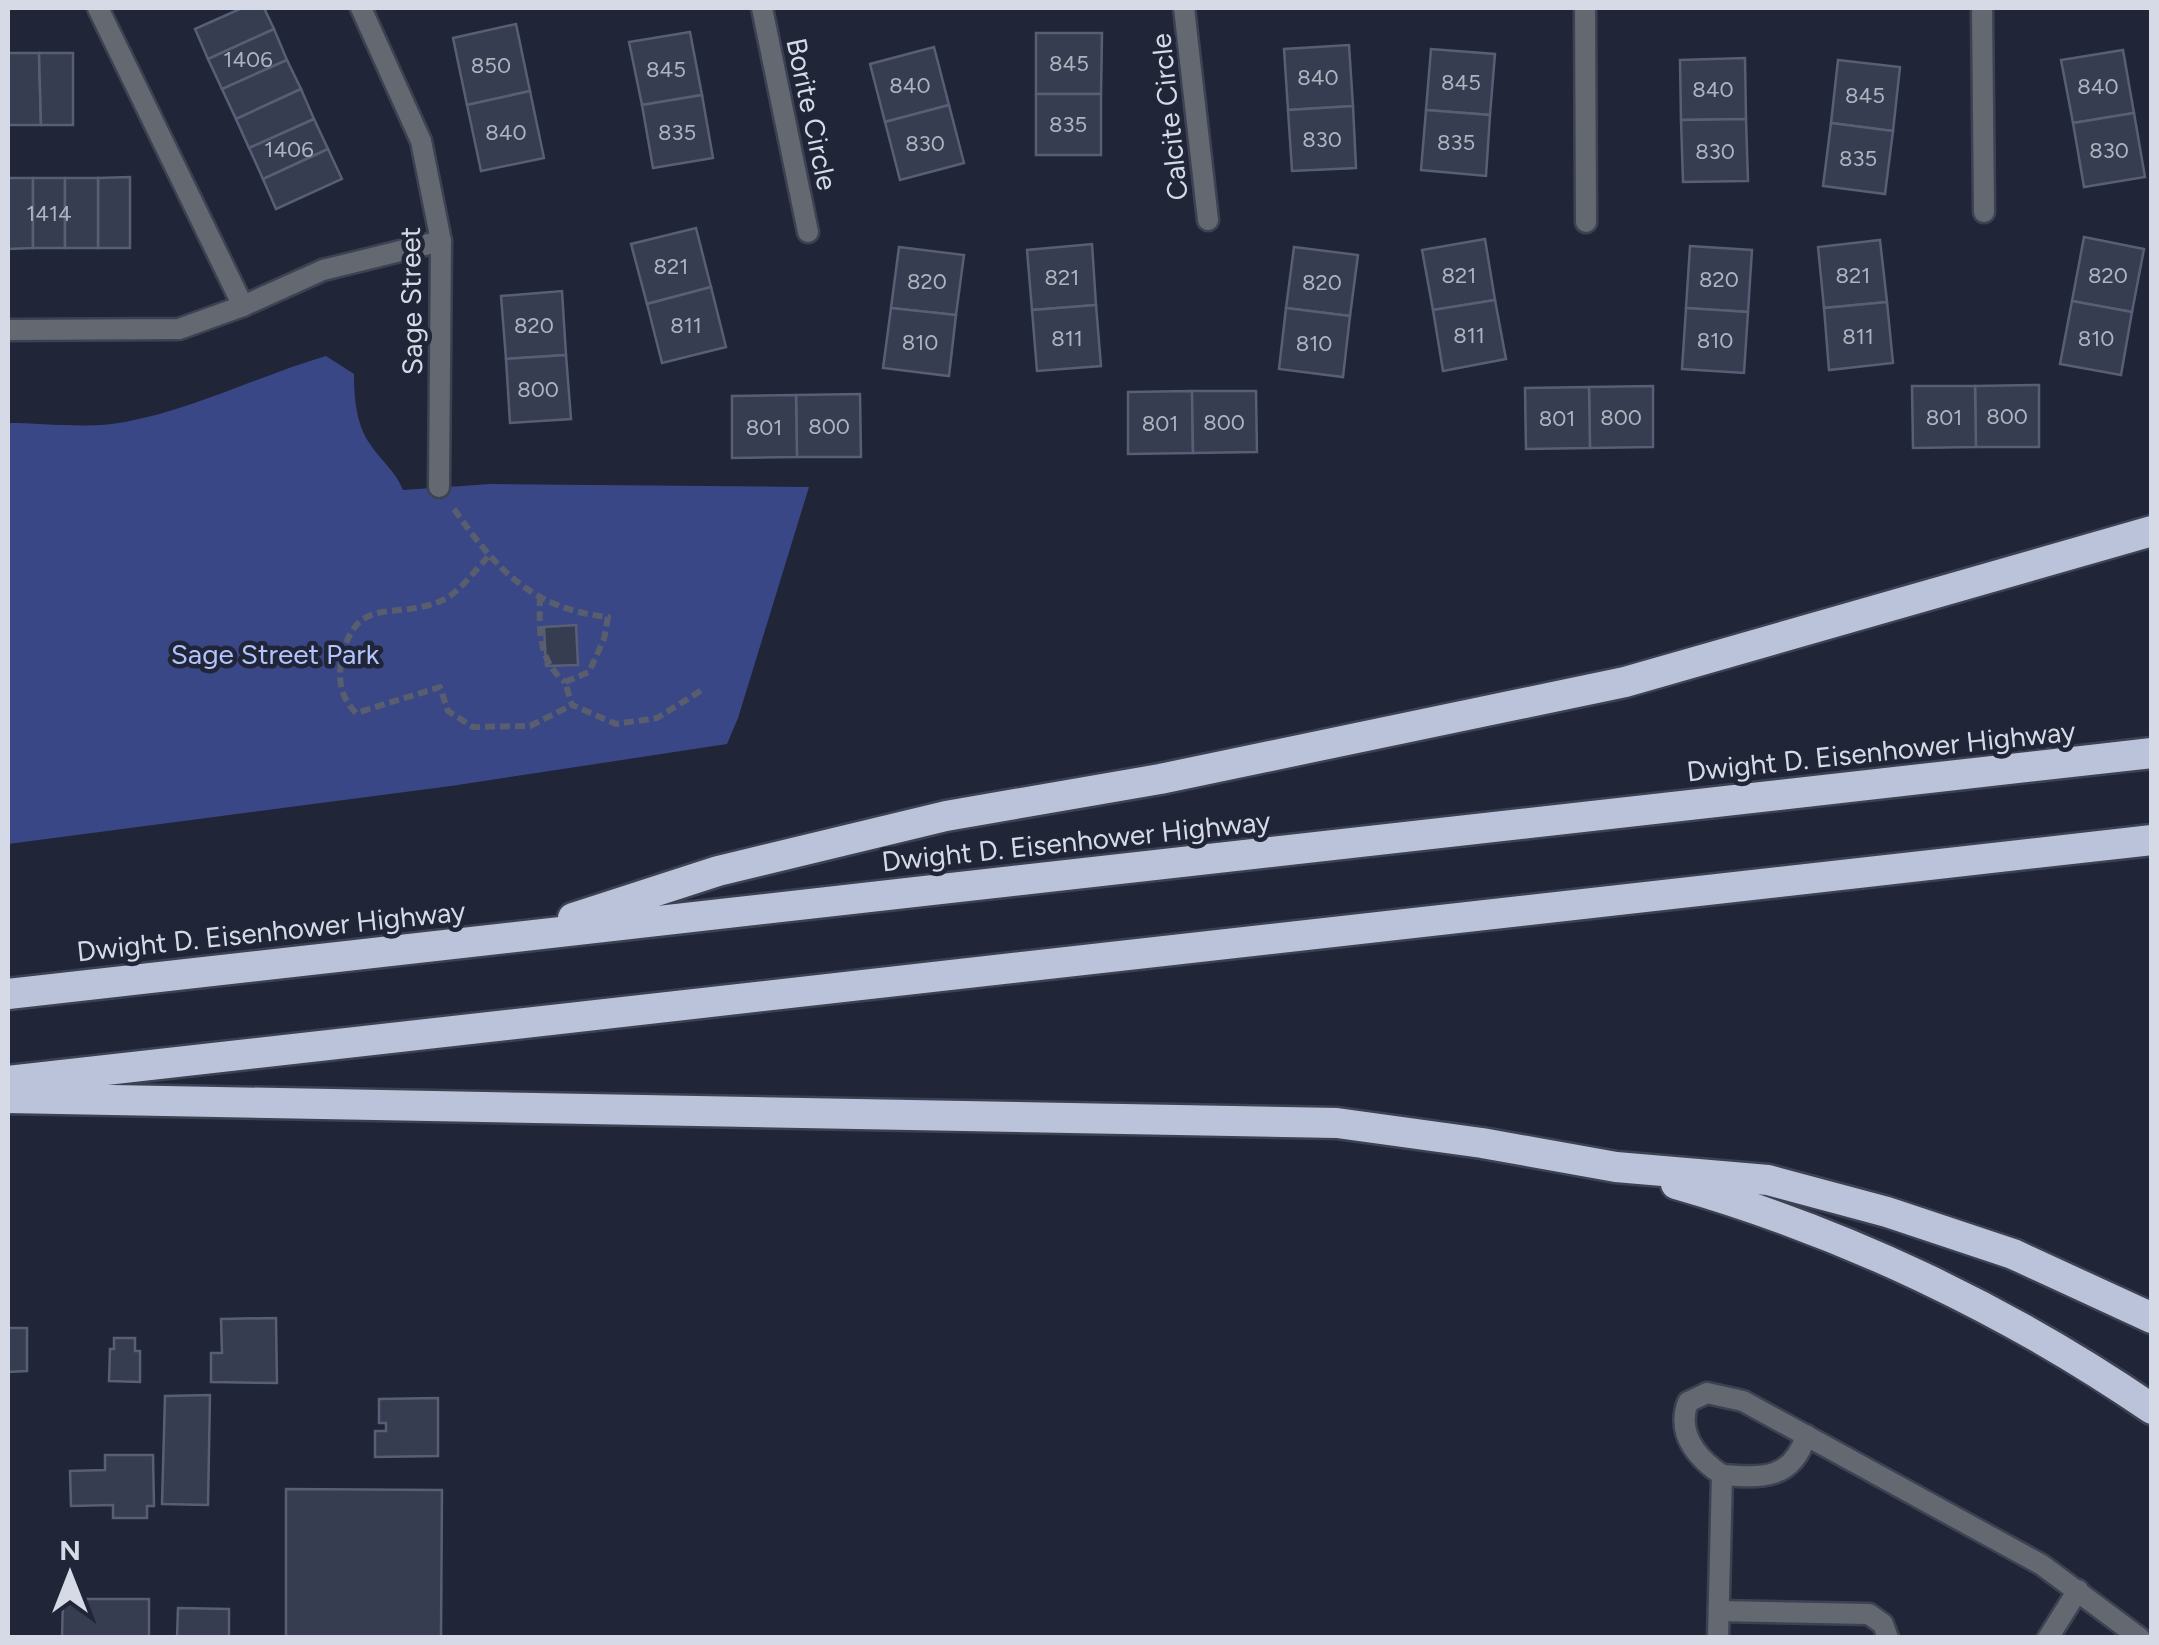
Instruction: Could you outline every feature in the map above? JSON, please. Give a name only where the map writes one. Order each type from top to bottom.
[{"type":"highway","points":[[524,936],[685,881],[832,842],[946,816],[1374,736],[1624,682],[2152,531]]},
{"type":"highway","name":"Dwight D. Eisenhower Highway","points":[[8,994],[2152,753]]},
{"type":"highway","points":[[8,1081],[2152,840]]},
{"type":"highway","points":[[8,1098],[1336,1122],[1616,1167],[1768,1180],[1886,1212],[2013,1254],[2152,1318]]},
{"type":"highway","points":[[1616,1167],[1761,1212],[1906,1270],[2046,1341],[2152,1408]]},
{"type":"street","points":[[98,8],[243,306]]},
{"type":"street","name":"Sage Street","points":[[361,8],[421,141],[441,241],[439,488]]},
{"type":"street","name":"Borite Circle","points":[[762,8],[808,232]]},
{"type":"street","name":"Calcite Circle","points":[[1184,8],[1208,220]]},
{"type":"street","points":[[1584,8],[1586,222]]},
{"type":"street","points":[[1982,8],[1984,212]]},
{"type":"street","points":[[8,330],[179,329],[323,270],[441,241]]},
{"type":"street","points":[[1806,1435],[1794,1461],[1776,1474],[1722,1475],[1702,1461],[1686,1434],[1683,1416],[1688,1402],[1707,1393],[1743,1401],[1806,1435],[2042,1565],[2140,1638]]},
{"type":"street","points":[[1718,1638],[1722,1475]]},
{"type":"street","points":[[2048,1638],[2078,1590]]},
{"type":"street","points":[[1719,1612],[1870,1614],[1883,1624],[1888,1638]]},
{"type":"path","points":[[439,488],[488,557],[524,588],[576,614],[608,617],[604,639],[589,672],[565,682]]},
{"type":"path","points":[[488,557],[444,600],[382,610],[358,621],[344,647],[338,678],[345,701],[356,713],[440,687],[448,711],[473,727],[497,729],[530,726],[572,705]]},
{"type":"path","points":[[540,596],[539,636],[550,670],[565,682],[572,705],[616,724],[656,718],[702,690]]},
{"type":"green space","name":"Sage Street Park","points":[[326,356],[354,374],[362,428],[403,490],[491,484],[809,487],[727,744],[451,786],[8,844],[8,423],[125,422],[176,409]]},
{"type":"building","points":[[242,8],[264,8],[274,29],[208,59],[195,29]]},
{"type":"building","points":[[516,24],[530,91],[467,105],[453,38]]},
{"type":"building","points":[[274,29],[287,60],[222,89],[208,59]]},
{"type":"building","points":[[690,32],[702,95],[642,105],[629,42]]},
{"type":"building","points":[[1036,33],[1102,33],[1101,94],[1036,94]]},
{"type":"building","points":[[1349,45],[1353,106],[1288,110],[1284,49]]},
{"type":"building","points":[[934,47],[949,105],[885,122],[870,64]]},
{"type":"building","points":[[1431,49],[1495,54],[1490,115],[1426,110]]},
{"type":"building","points":[[2123,50],[2134,113],[2073,123],[2061,60]]},
{"type":"building","points":[[8,53],[39,53],[41,125],[8,125]]},
{"type":"building","points":[[39,53],[73,53],[73,125],[41,125]]},
{"type":"building","points":[[1745,58],[1746,119],[1681,120],[1680,60]]},
{"type":"building","points":[[287,60],[301,89],[236,119],[222,89]]},
{"type":"building","points":[[1838,60],[1900,67],[1893,131],[1831,123]]},
{"type":"building","points":[[301,89],[314,119],[249,148],[236,119]]},
{"type":"building","points":[[530,91],[544,158],[481,171],[467,105]]},
{"type":"building","points":[[1036,94],[1101,94],[1101,155],[1036,155]]},
{"type":"building","points":[[702,95],[713,158],[653,168],[642,105]]},
{"type":"building","points":[[949,105],[964,163],[900,180],[885,122]]},
{"type":"building","points":[[1353,106],[1356,168],[1292,171],[1288,110]]},
{"type":"building","points":[[1426,110],[1490,115],[1486,176],[1421,170]]},
{"type":"building","points":[[2134,113],[2145,177],[2084,187],[2073,123]]},
{"type":"building","points":[[314,119],[328,149],[263,179],[249,148]]},
{"type":"building","points":[[1746,119],[1748,181],[1683,182],[1681,120]]},
{"type":"building","points":[[1831,123],[1893,131],[1885,194],[1823,186]]},
{"type":"building","points":[[328,149],[342,179],[276,209],[263,179]]},
{"type":"building","points":[[130,177],[130,248],[98,248],[98,178]]},
{"type":"building","points":[[8,178],[33,178],[33,248],[8,249]]},
{"type":"building","points":[[33,178],[65,178],[65,248],[33,248]]},
{"type":"building","points":[[65,178],[98,178],[98,248],[65,248]]},
{"type":"building","points":[[696,228],[711,287],[647,304],[631,244]]},
{"type":"building","points":[[2084,237],[2144,249],[2132,312],[2072,301]]},
{"type":"building","points":[[1485,239],[1495,300],[1433,310],[1422,250]]},
{"type":"building","points":[[1880,240],[1887,302],[1824,308],[1818,247]]},
{"type":"building","points":[[1092,244],[1096,305],[1032,310],[1027,250]]},
{"type":"building","points":[[1690,246],[1752,250],[1748,312],[1686,308]]},
{"type":"building","points":[[899,247],[964,255],[956,315],[891,308]]},
{"type":"building","points":[[1294,247],[1358,255],[1350,316],[1286,308]]},
{"type":"building","points":[[711,287],[726,347],[662,363],[647,304]]},
{"type":"building","points":[[562,291],[566,355],[506,359],[501,296]]},
{"type":"building","points":[[1495,300],[1506,359],[1443,371],[1433,310]]},
{"type":"building","points":[[2072,301],[2132,312],[2121,375],[2060,364]]},
{"type":"building","points":[[1887,302],[1893,363],[1829,370],[1824,308]]},
{"type":"building","points":[[1096,305],[1101,366],[1037,371],[1032,310]]},
{"type":"building","points":[[891,308],[956,315],[949,376],[883,368]]},
{"type":"building","points":[[1286,308],[1350,316],[1343,377],[1279,369]]},
{"type":"building","points":[[1686,308],[1748,312],[1744,373],[1682,369]]},
{"type":"building","points":[[566,355],[571,419],[510,423],[506,359]]},
{"type":"building","points":[[2039,385],[2039,447],[1976,447],[1975,386]]},
{"type":"building","points":[[1653,386],[1653,447],[1590,448],[1589,387]]},
{"type":"building","points":[[1912,386],[1975,386],[1976,447],[1913,448]]},
{"type":"building","points":[[1589,387],[1590,448],[1526,449],[1525,388]]},
{"type":"building","points":[[1192,391],[1193,453],[1128,454],[1128,392]]},
{"type":"building","points":[[1192,391],[1256,391],[1257,452],[1193,453]]},
{"type":"building","points":[[860,394],[861,457],[797,457],[796,395]]},
{"type":"building","points":[[796,395],[797,457],[732,458],[732,396]]},
{"type":"building","points":[[576,625],[578,665],[546,666],[544,627]]},
{"type":"building","points":[[276,1318],[277,1383],[211,1382],[211,1353],[222,1353],[221,1319]]},
{"type":"building","points":[[8,1328],[27,1328],[27,1371],[8,1372]]},
{"type":"building","points":[[114,1338],[135,1338],[135,1351],[140,1351],[140,1382],[109,1381]]},
{"type":"building","points":[[210,1395],[208,1505],[162,1504],[165,1396]]},
{"type":"building","points":[[438,1398],[438,1456],[375,1457],[375,1431],[386,1431],[386,1423],[379,1423],[379,1399]]},
{"type":"building","points":[[105,1455],[153,1455],[154,1506],[147,1506],[147,1518],[113,1518],[113,1505],[71,1506],[70,1471],[105,1470]]},
{"type":"building","points":[[286,1489],[442,1490],[441,1638],[286,1638]]},
{"type":"building","points":[[63,1599],[149,1599],[149,1638],[62,1638]]},
{"type":"building","points":[[178,1608],[229,1609],[229,1638],[177,1638]]}]
